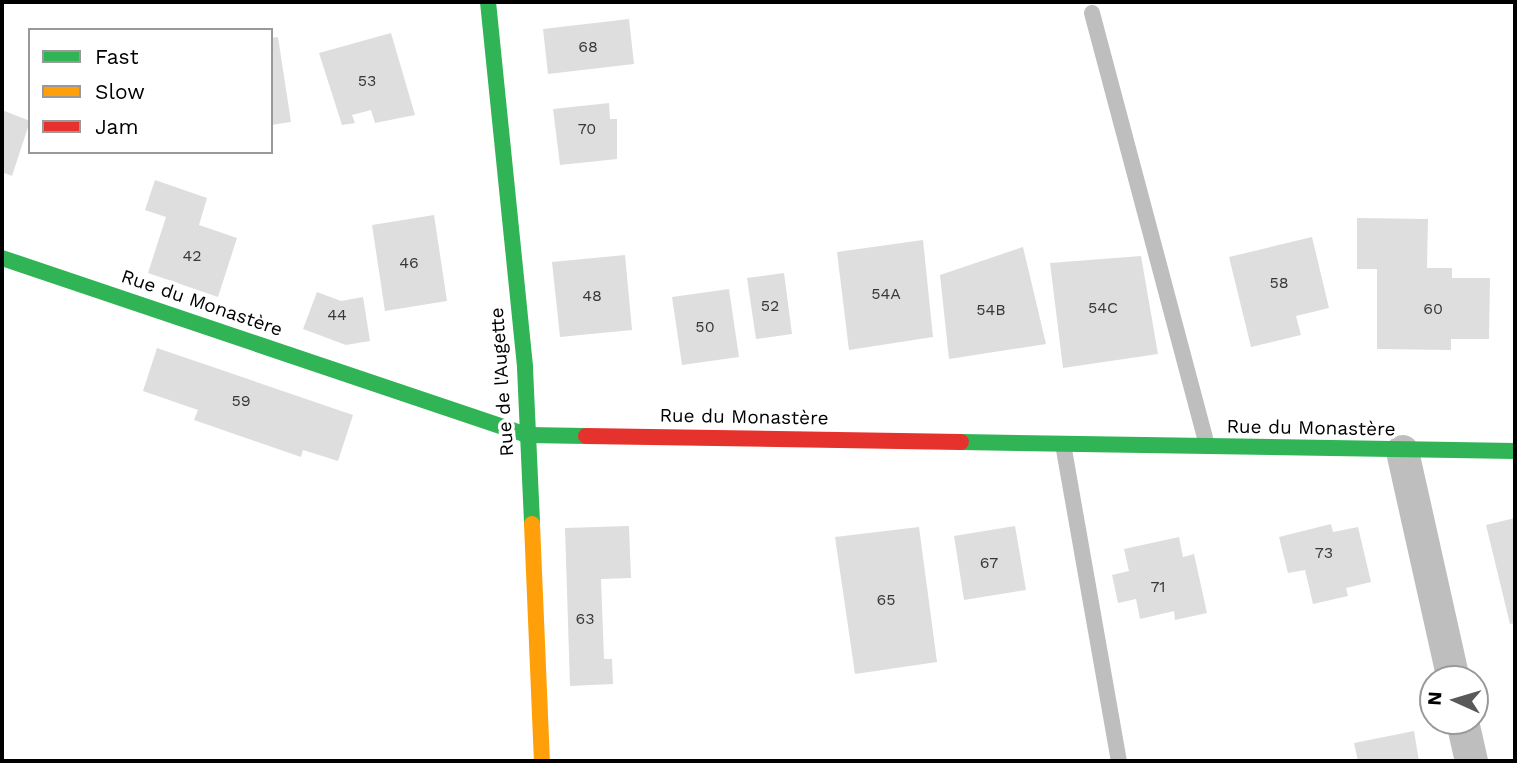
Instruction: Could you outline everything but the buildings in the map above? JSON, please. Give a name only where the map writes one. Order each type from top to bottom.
[{"type":"street","name":"Rue de l'Augette","points":[[488,2],[525,368],[542,761]]},
{"type":"street","name":"Rue du Monastère","points":[[2,258],[527,435],[1515,451]]},
{"type":"street","points":[[1402,451],[1450,665]]},
{"type":"street","points":[[1465,735],[1471,761]]},
{"type":"lane","points":[[1092,13],[1208,446]]},
{"type":"lane","points":[[1063,444],[1119,761]]},
{"type":"traffic: fast","points":[[488,2],[525,368],[532,524]]},
{"type":"traffic: fast","points":[[2,258],[527,435],[586,436]]},
{"type":"traffic: fast","points":[[961,442],[1515,451]]},
{"type":"traffic: slow","points":[[532,524],[542,761]]},
{"type":"traffic: jam","points":[[586,436],[961,442]]}]
